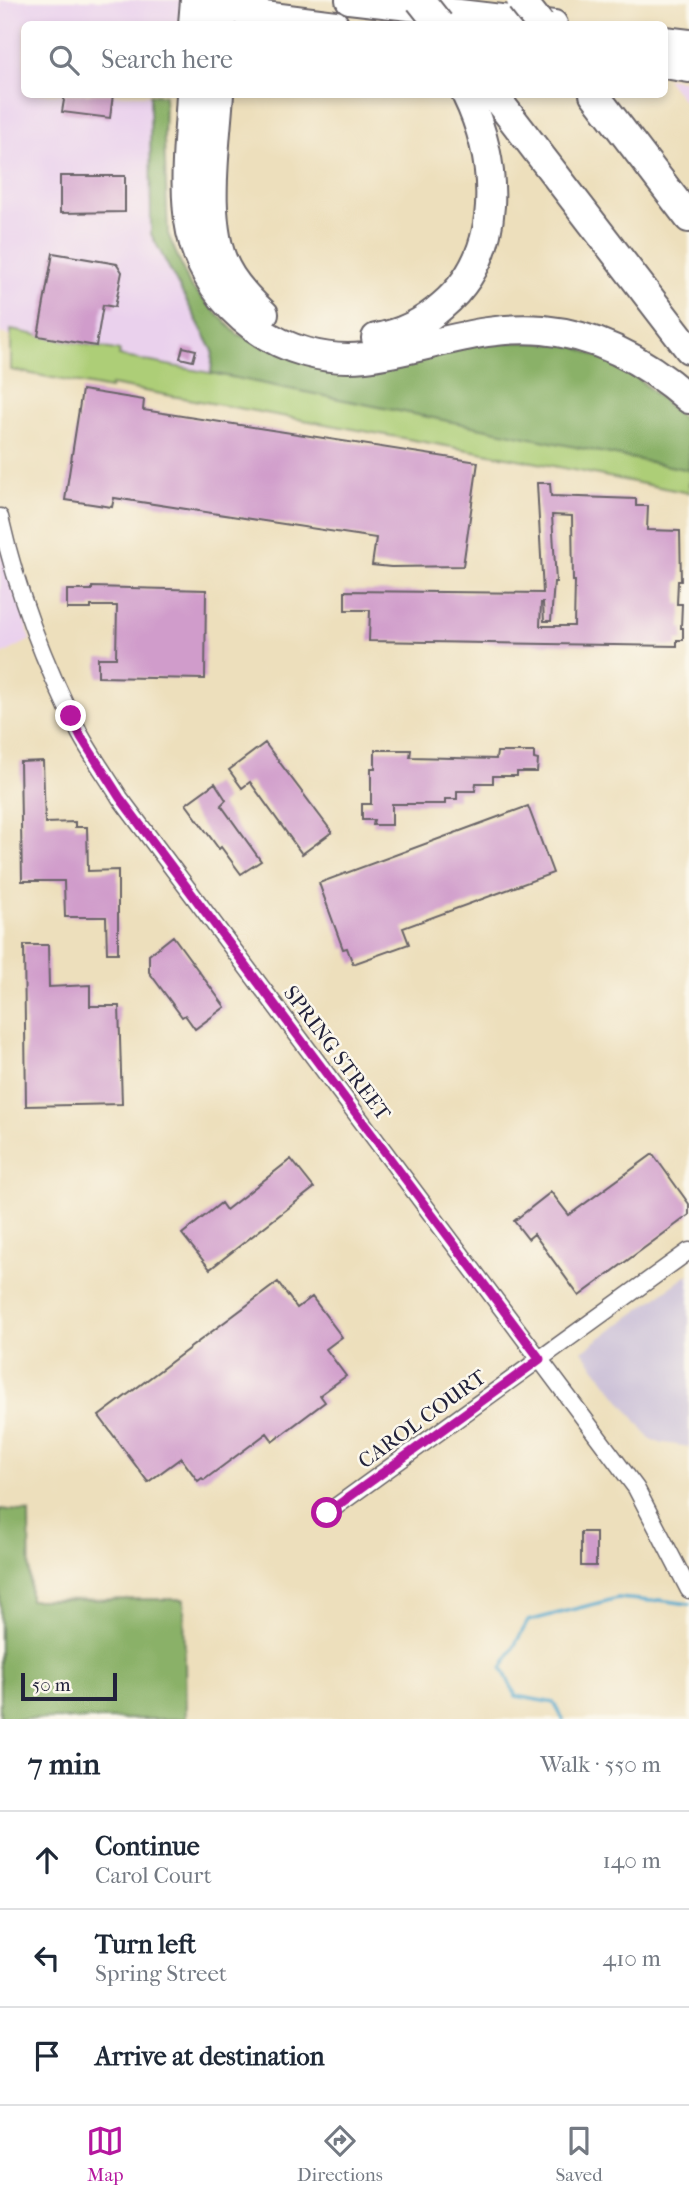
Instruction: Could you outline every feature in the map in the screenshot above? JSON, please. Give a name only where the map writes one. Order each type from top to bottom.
[{"type":"highway","points":[[193,21],[195,0]]},
{"type":"highway","points":[[220,21],[219,0],[242,12],[312,21]]},
{"type":"highway","points":[[349,0],[528,21]]},
{"type":"highway","points":[[414,0],[426,21]]},
{"type":"highway","points":[[420,0],[437,21]]},
{"type":"highway","points":[[521,0],[538,21]]},
{"type":"highway","points":[[536,0],[551,21]]},
{"type":"highway","points":[[668,40],[689,43]]},
{"type":"highway","points":[[668,66],[689,69]]},
{"type":"highway","points":[[191,98],[188,210],[198,256],[221,297],[236,313],[273,340],[302,351],[346,358],[384,354],[486,331],[545,330],[584,338],[629,355],[650,367],[689,399]]},
{"type":"highway","points":[[219,98],[212,210],[218,250],[226,268],[251,302],[281,325],[315,338],[346,342],[381,337],[416,325],[449,301],[465,282],[476,262],[490,217],[490,176],[481,130],[468,98]]},
{"type":"highway","points":[[496,98],[689,349]]},
{"type":"highway","points":[[597,98],[689,218]]},
{"type":"street","name":"SPRING STREET","points":[[0,517],[26,609],[41,649],[81,737],[120,798],[636,1488],[689,1590]]},
{"type":"street","name":"CAROL COURT","points":[[327,1513],[689,1251]]},
{"type":"shaded area","points":[[0,0],[251,0],[181,21],[21,21],[21,98],[150,98],[151,234],[213,351],[211,373],[119,356],[119,350],[12,330],[11,336],[0,333]]},
{"type":"shaded area","points":[[668,78],[689,81],[689,108],[668,81]]},
{"type":"shaded area","points":[[0,527],[30,640],[0,656]]},
{"type":"shaded area","points":[[689,1274],[689,1447],[652,1441],[582,1351]]},
{"type":"green space","points":[[150,98],[165,98],[168,234],[190,286],[237,334],[290,356],[481,343],[572,345],[630,371],[689,424],[689,470],[211,373],[213,351],[151,234]]},
{"type":"green space","points":[[11,330],[120,351],[119,356],[689,463],[689,493],[111,385],[110,389],[11,370]]},
{"type":"green space","points":[[0,1509],[29,1512],[30,1600],[184,1599],[186,1719],[0,1719]]},
{"type":"building","points":[[64,98],[112,98],[110,118],[62,112]]},
{"type":"building","points":[[60,176],[125,176],[125,212],[60,213]]},
{"type":"building","points":[[53,253],[117,264],[122,272],[115,307],[103,305],[96,346],[38,336]]},
{"type":"building","points":[[183,347],[196,350],[193,361],[180,358]]},
{"type":"building","points":[[82,390],[144,400],[143,410],[478,462],[463,566],[372,565],[376,538],[114,498],[112,507],[65,500]]},
{"type":"building","points":[[537,483],[550,483],[551,496],[636,499],[636,506],[648,506],[647,530],[680,531],[681,581],[678,581],[677,604],[682,604],[683,640],[677,640],[677,646],[369,641],[370,610],[345,610],[345,591],[543,593]],"holes":[[[552,515],[572,516],[574,626],[540,626],[541,603],[544,621],[551,621],[556,582]]]},
{"type":"building","points":[[92,587],[206,590],[205,679],[98,677],[98,658],[116,658],[117,606],[67,609],[67,590],[92,590]]},
{"type":"building","points":[[265,743],[332,832],[302,854],[250,782],[242,788],[229,770]]},
{"type":"building","points":[[375,750],[411,750],[410,757],[496,759],[497,752],[534,752],[534,759],[538,760],[537,772],[517,772],[517,776],[493,776],[493,783],[476,783],[475,791],[457,791],[457,799],[445,799],[445,804],[392,804],[392,825],[373,825],[374,820],[362,820],[362,804],[371,804],[371,768],[375,768]]},
{"type":"building","points":[[43,761],[45,823],[75,822],[75,827],[87,827],[88,871],[118,870],[118,953],[107,953],[106,917],[65,917],[64,881],[22,881],[20,762]]},
{"type":"building","points":[[215,783],[226,800],[221,805],[261,861],[241,874],[186,804]]},
{"type":"building","points":[[528,806],[553,873],[403,928],[409,944],[353,964],[347,948],[343,949],[319,883]]},
{"type":"building","points":[[173,936],[225,1007],[195,1029],[185,1015],[182,1017],[149,972],[149,955]]},
{"type":"building","points":[[24,945],[48,945],[49,987],[90,985],[90,1006],[119,1006],[122,1104],[26,1106]]},
{"type":"building","points":[[653,1154],[689,1204],[689,1215],[579,1296],[534,1234],[528,1239],[514,1221],[551,1192],[569,1215]]},
{"type":"building","points":[[291,1159],[314,1188],[210,1269],[182,1234],[221,1203],[226,1210]]},
{"type":"building","points":[[278,1282],[297,1308],[312,1297],[342,1337],[326,1349],[346,1376],[320,1395],[325,1402],[273,1441],[267,1433],[204,1480],[202,1478],[198,1481],[181,1458],[148,1482],[99,1416]]},
{"type":"building","points":[[581,1532],[596,1532],[596,1566],[581,1566]]},
{"type":"waterway","points":[[563,1719],[554,1703],[516,1696],[502,1668],[528,1621],[618,1598],[689,1604]]},
{"type":"route","points":[[71,716],[81,737],[120,798],[540,1359],[327,1513]]}]
